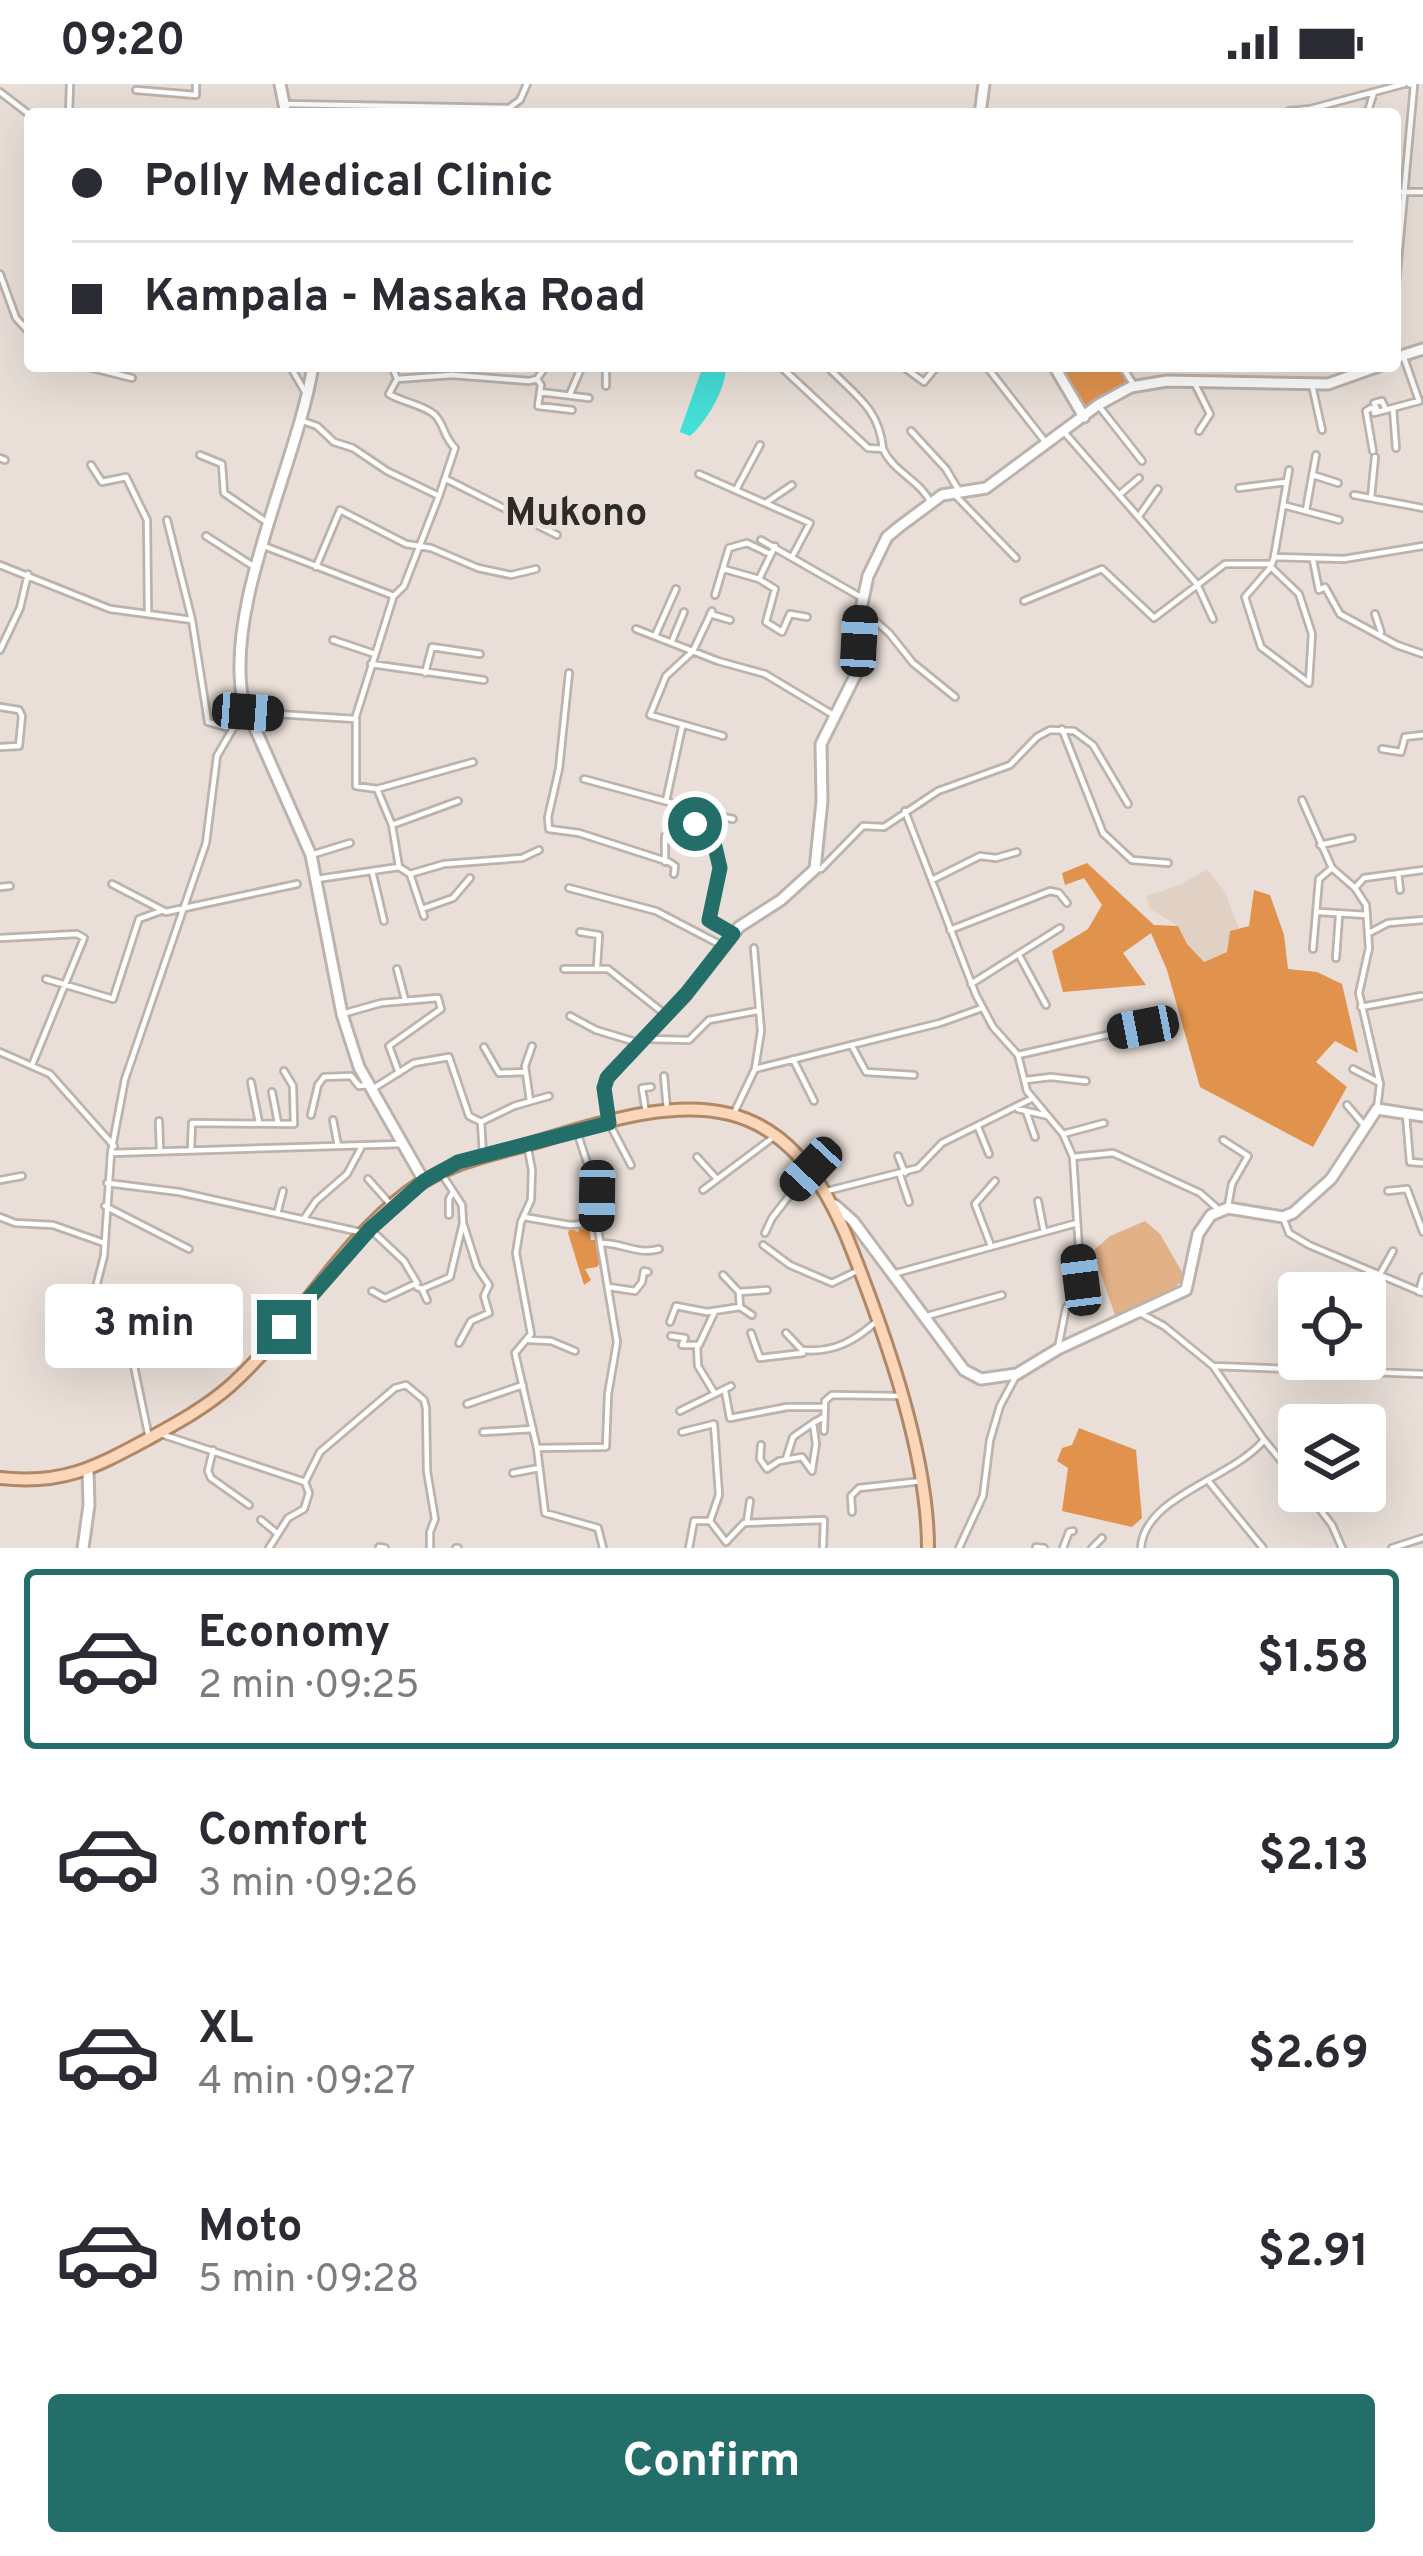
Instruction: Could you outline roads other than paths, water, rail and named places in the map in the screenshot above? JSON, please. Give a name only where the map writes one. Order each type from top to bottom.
[{"type":"main road","points":[[0,1478],[47,1479],[88,1471],[154,1436],[230,1385],[392,1206],[440,1171],[483,1155],[667,1108],[712,1109],[775,1136],[811,1169],[835,1205],[878,1320],[900,1396],[922,1481],[928,1548]]},
{"type":"street","points":[[136,90],[196,95],[196,84]]},
{"type":"street","points":[[509,108],[520,100],[527,84]]},
{"type":"street","points":[[1313,108],[1374,90],[1414,85],[1401,232]]},
{"type":"street","points":[[1369,108],[1374,90]]},
{"type":"street","points":[[0,92],[24,110]]},
{"type":"street","points":[[1401,191],[1423,192]]},
{"type":"street","points":[[0,274],[16,318],[24,327]]},
{"type":"street","points":[[1371,498],[1374,454],[1366,411],[1419,401],[1401,360]]},
{"type":"street","points":[[108,372],[133,378]]},
{"type":"street","points":[[294,372],[307,407]]},
{"type":"street","points":[[313,372],[307,407],[263,546],[240,651],[240,684],[311,855],[342,1014],[370,1087],[424,1181]]},
{"type":"street","points":[[394,372],[397,379],[389,394],[432,413],[454,448],[446,479],[404,586],[394,596],[371,664],[356,718],[356,786],[376,789],[473,762]]},
{"type":"street","points":[[542,372],[537,379],[538,406],[572,410]]},
{"type":"street","points":[[569,396],[579,372]]},
{"type":"street","points":[[606,372],[606,386]]},
{"type":"street","points":[[786,372],[868,448],[884,449]]},
{"type":"street","points":[[832,372],[873,412],[893,466],[921,487],[931,503]]},
{"type":"street","points":[[991,372],[1047,444]]},
{"type":"street","points":[[1058,372],[1084,417]]},
{"type":"street","points":[[1126,372],[1135,387]]},
{"type":"street","points":[[1342,382],[1343,372]]},
{"type":"street","points":[[814,869],[822,801],[820,751],[857,672],[868,576],[887,537],[931,503],[955,492],[986,488],[1098,405],[1135,387],[1193,381],[1312,385],[1342,382],[1365,372]]},
{"type":"street","points":[[397,379],[452,375],[537,379]]},
{"type":"street","points":[[1193,381],[1210,414],[1199,431]]},
{"type":"street","points":[[1312,385],[1322,430]]},
{"type":"street","points":[[540,392],[590,398]]},
{"type":"street","points":[[1098,405],[1142,460]]},
{"type":"street","points":[[1383,411],[1396,448]]},
{"type":"street","points":[[300,420],[439,496]]},
{"type":"street","points":[[911,430],[946,469],[955,492],[1016,558]]},
{"type":"street","points":[[1064,432],[1197,584],[1213,619]]},
{"type":"street","points":[[737,488],[760,445]]},
{"type":"street","points":[[1306,510],[1316,454]]},
{"type":"street","points":[[200,455],[222,464],[226,496],[270,524]]},
{"type":"street","points":[[91,465],[102,482],[126,477],[146,515],[148,611]]},
{"type":"street","points":[[1272,563],[1300,594],[1312,634],[1309,683],[1261,646],[1245,597],[1272,563],[1289,470]]},
{"type":"street","points":[[699,474],[810,523],[792,557]]},
{"type":"street","points":[[1313,475],[1337,483]]},
{"type":"street","points":[[1120,494],[1138,478]]},
{"type":"street","points":[[446,479],[557,535]]},
{"type":"street","points":[[1239,488],[1286,482]]},
{"type":"street","points":[[767,502],[792,485]]},
{"type":"street","points":[[1139,516],[1158,488]]},
{"type":"street","points":[[1354,495],[1423,508]]},
{"type":"street","points":[[1283,505],[1339,520]]},
{"type":"street","points":[[316,567],[340,510],[416,548],[431,548],[478,568],[504,574],[536,569]]},
{"type":"street","points":[[167,520],[192,620],[208,722],[215,727],[250,717],[356,718]]},
{"type":"street","points":[[206,536],[258,569]]},
{"type":"street","points":[[761,540],[862,604],[913,663],[955,697]]},
{"type":"street","points":[[715,596],[729,548],[747,543],[770,554]]},
{"type":"street","points":[[263,546],[394,596]]},
{"type":"street","points":[[759,578],[775,546]]},
{"type":"street","points":[[1024,601],[1102,569],[1154,618],[1225,564],[1365,557],[1423,546]]},
{"type":"street","points":[[1313,560],[1319,590],[1325,587],[1340,614],[1423,654]]},
{"type":"street","points":[[0,565],[110,609],[192,620]]},
{"type":"street","points":[[723,568],[759,578],[775,589],[766,622],[771,626],[782,632],[790,614],[807,617]]},
{"type":"street","points":[[0,650],[20,608],[28,574]]},
{"type":"street","points":[[655,636],[676,589]]},
{"type":"street","points":[[672,641],[684,612]]},
{"type":"street","points":[[723,736],[650,716],[667,676],[693,651],[711,612],[730,620]]},
{"type":"street","points":[[1376,614],[1382,636]]},
{"type":"street","points":[[636,629],[778,680],[835,716]]},
{"type":"street","points":[[333,640],[375,654]]},
{"type":"street","points":[[425,674],[432,646],[480,654]]},
{"type":"street","points":[[371,664],[484,680]]},
{"type":"street","points":[[569,673],[549,829],[579,833],[673,864],[674,874]]},
{"type":"street","points":[[0,707],[19,710],[22,716],[19,746],[2,747],[0,758]]},
{"type":"street","points":[[235,725],[217,756],[211,827],[125,1079],[95,1291],[128,1337],[154,1436],[213,1450],[305,1482]]},
{"type":"street","points":[[666,801],[682,727]]},
{"type":"street","points":[[631,1166],[609,1123],[607,1078],[733,934],[826,864],[863,826],[884,827],[938,791],[1010,765],[1043,732],[1061,729],[1093,745],[1128,804]]},
{"type":"street","points":[[1061,729],[1103,833],[1132,860],[1168,863]]},
{"type":"street","points":[[1382,749],[1401,752],[1405,737],[1423,735]]},
{"type":"street","points":[[584,779],[683,810],[733,818]]},
{"type":"street","points":[[376,789],[392,825],[399,867]]},
{"type":"street","points":[[1073,1157],[1113,1153],[1223,1208],[1282,1217],[1331,1179],[1377,1109],[1380,1083],[1359,993],[1370,932],[1367,915],[1354,888],[1332,868],[1301,800]]},
{"type":"street","points":[[392,825],[458,801]]},
{"type":"street","points":[[683,810],[712,834],[720,868],[708,917],[713,926],[733,934]]},
{"type":"street","points":[[905,811],[982,1008],[1018,1055],[1033,1098],[1063,1134],[1073,1157],[1080,1291],[1066,1308],[1058,1349]]},
{"type":"street","points":[[664,862],[665,836]]},
{"type":"street","points":[[1320,845],[1352,838]]},
{"type":"street","points":[[311,855],[350,843]]},
{"type":"street","points":[[410,874],[444,864],[522,858],[539,850]]},
{"type":"street","points":[[932,880],[984,854],[996,858],[1017,852]]},
{"type":"street","points":[[317,879],[399,867],[410,874],[423,913],[453,898],[470,878]]},
{"type":"street","points":[[1313,950],[1318,879],[1332,868]]},
{"type":"street","points":[[1354,888],[1364,878],[1423,870]]},
{"type":"street","points":[[372,871],[384,921]]},
{"type":"street","points":[[1397,873],[1400,890]]},
{"type":"street","points":[[112,884],[170,912],[297,884]]},
{"type":"street","points":[[0,887],[10,886]]},
{"type":"street","points":[[569,888],[656,910],[723,946]]},
{"type":"street","points":[[950,930],[1049,891],[1059,893],[1067,903]]},
{"type":"street","points":[[46,979],[113,999],[139,919],[161,910]]},
{"type":"street","points":[[1317,912],[1367,915]]},
{"type":"street","points":[[1336,958],[1339,913]]},
{"type":"street","points":[[1370,932],[1388,923],[1423,920]]},
{"type":"street","points":[[971,984],[1060,928]]},
{"type":"street","points":[[580,932],[599,935],[597,966]]},
{"type":"street","points":[[0,938],[83,936],[32,1065]]},
{"type":"street","points":[[734,1115],[755,1069],[761,1031],[754,948]]},
{"type":"street","points":[[1019,955],[1046,1005]]},
{"type":"street","points":[[564,969],[597,966],[620,976],[666,1016]]},
{"type":"street","points":[[397,969],[405,1000]]},
{"type":"street","points":[[342,1014],[436,996],[441,1009],[389,1046],[399,1073]]},
{"type":"street","points":[[1360,1007],[1421,996]]},
{"type":"street","points":[[755,1069],[982,1008]]},
{"type":"street","points":[[570,1016],[596,1030],[641,1041],[689,1040],[709,1020],[757,1010]]},
{"type":"street","points":[[1018,1055],[1169,1022]]},
{"type":"street","points":[[530,1101],[525,1072],[532,1046]]},
{"type":"street","points":[[852,1046],[866,1072],[914,1075]]},
{"type":"street","points":[[484,1047],[499,1073],[525,1072]]},
{"type":"street","points":[[0,1052],[58,1081],[112,1149]]},
{"type":"street","points":[[311,1115],[324,1077],[351,1076],[359,1086],[370,1087],[426,1059],[449,1057],[469,1116],[481,1122],[549,1096]]},
{"type":"street","points":[[793,1058],[814,1101]]},
{"type":"street","points":[[1353,1069],[1380,1083]]},
{"type":"street","points":[[191,1150],[192,1123],[294,1124],[293,1086],[284,1071]]},
{"type":"street","points":[[664,1076],[667,1108]]},
{"type":"street","points":[[1024,1081],[1051,1077],[1086,1082]]},
{"type":"street","points":[[250,1082],[259,1123]]},
{"type":"street","points":[[646,1113],[642,1088],[651,1087]]},
{"type":"street","points":[[272,1092],[278,1123]]},
{"type":"street","points":[[827,1191],[922,1166],[942,1143],[1033,1098]]},
{"type":"street","points":[[1347,1105],[1364,1125]]},
{"type":"street","points":[[1016,1108],[1048,1116]]},
{"type":"street","points":[[1377,1109],[1423,1116]]},
{"type":"street","points":[[1026,1112],[1035,1137]]},
{"type":"street","points":[[1406,1115],[1410,1162],[1423,1162]]},
{"type":"street","points":[[333,1120],[338,1146]]},
{"type":"street","points":[[159,1121],[160,1150]]},
{"type":"street","points":[[481,1122],[483,1155]]},
{"type":"street","points":[[1063,1134],[1104,1123]]},
{"type":"street","points":[[978,1127],[989,1154]]},
{"type":"street","points":[[537,1448],[606,1448],[617,1342],[593,1170],[583,1154],[578,1130]]},
{"type":"street","points":[[703,1190],[775,1136]]},
{"type":"street","points":[[835,1205],[853,1221],[968,1374],[990,1379],[1017,1374],[1058,1349],[1186,1290],[1198,1234],[1223,1208],[1248,1156],[1223,1140]]},
{"type":"street","points":[[112,1149],[403,1144]]},
{"type":"street","points":[[527,1144],[532,1188],[516,1253],[527,1300],[529,1340]]},
{"type":"street","points":[[304,1219],[316,1201],[347,1174],[361,1148]]},
{"type":"street","points":[[898,1156],[909,1202]]},
{"type":"street","points":[[697,1157],[717,1179]]},
{"type":"street","points":[[765,1233],[772,1217],[811,1169]]},
{"type":"street","points":[[440,1171],[462,1204],[476,1267],[489,1285],[484,1296],[489,1313],[471,1321],[459,1343]]},
{"type":"street","points":[[0,1180],[22,1176]]},
{"type":"street","points":[[368,1179],[392,1206]]},
{"type":"street","points":[[991,1246],[975,1204],[995,1180]]},
{"type":"street","points":[[107,1184],[178,1192],[368,1231],[404,1261],[427,1300]]},
{"type":"street","points":[[1388,1192],[1407,1190],[1423,1232]]},
{"type":"street","points":[[277,1214],[283,1191]]},
{"type":"street","points":[[449,1215],[453,1192]]},
{"type":"street","points":[[1038,1201],[1044,1232]]},
{"type":"street","points":[[105,1206],[189,1249]]},
{"type":"street","points":[[0,1217],[60,1227],[104,1243]]},
{"type":"street","points":[[524,1217],[570,1225],[597,1222]]},
{"type":"street","points":[[1282,1217],[1289,1233],[1371,1272]]},
{"type":"street","points":[[372,1291],[385,1298],[450,1277],[463,1222]]},
{"type":"street","points":[[893,1274],[1077,1222]]},
{"type":"street","points":[[601,1243],[617,1243],[644,1253],[659,1249]]},
{"type":"street","points":[[763,1244],[790,1264],[832,1282],[860,1270]]},
{"type":"street","points":[[1381,1272],[1393,1251]]},
{"type":"street","points":[[609,1287],[635,1291],[644,1271],[648,1272]]},
{"type":"street","points":[[723,1275],[739,1292],[740,1306]]},
{"type":"street","points":[[1386,1279],[1421,1293],[1423,1277]]},
{"type":"street","points":[[739,1292],[767,1289]]},
{"type":"street","points":[[925,1317],[1002,1295]]},
{"type":"street","points":[[670,1322],[676,1306],[716,1311],[740,1306],[752,1315]]},
{"type":"street","points":[[716,1311],[697,1345],[698,1366],[716,1394]]},
{"type":"street","points":[[1140,1313],[1213,1366],[1278,1457]]},
{"type":"street","points":[[752,1333],[760,1358],[848,1344],[878,1320]]},
{"type":"street","points":[[786,1333],[808,1352]]},
{"type":"street","points":[[671,1336],[685,1338],[682,1345],[697,1345]]},
{"type":"street","points":[[575,1352],[551,1341],[529,1340],[515,1353],[537,1448],[545,1513],[598,1528],[603,1548]]},
{"type":"street","points":[[1213,1366],[1278,1368]]},
{"type":"street","points":[[1386,1372],[1423,1374]]},
{"type":"street","points":[[959,1548],[983,1496],[990,1441],[1000,1406],[1017,1374]]},
{"type":"street","points":[[467,1404],[523,1385]]},
{"type":"street","points":[[305,1482],[328,1444],[395,1388],[408,1386],[427,1408],[428,1479],[436,1520],[430,1527],[430,1548]]},
{"type":"street","points":[[680,1411],[728,1388],[730,1418],[825,1407]]},
{"type":"street","points":[[824,1431],[828,1397],[900,1396]]},
{"type":"street","points":[[786,1459],[793,1437],[824,1417]]},
{"type":"street","points":[[761,1445],[760,1459],[767,1469],[802,1457],[812,1471],[817,1444],[813,1423]]},
{"type":"street","points":[[682,1432],[714,1424],[718,1495],[710,1521]]},
{"type":"street","points":[[483,1432],[533,1429]]},
{"type":"street","points":[[1141,1548],[1145,1530],[1157,1512],[1249,1458],[1264,1440]]},
{"type":"street","points":[[213,1450],[208,1471],[212,1478],[249,1505]]},
{"type":"street","points":[[512,1473],[539,1468]]},
{"type":"street","points":[[83,1548],[88,1471]]},
{"type":"street","points":[[851,1512],[851,1496],[860,1488],[922,1481]]},
{"type":"street","points":[[269,1548],[294,1512],[304,1509],[309,1493],[305,1482]]},
{"type":"street","points":[[1206,1484],[1215,1486],[1263,1548]]},
{"type":"street","points":[[747,1522],[750,1502]]},
{"type":"street","points":[[1322,1512],[1342,1548]]},
{"type":"street","points":[[261,1520],[278,1534]]},
{"type":"street","points":[[710,1521],[726,1542],[747,1522],[824,1520],[823,1546]]},
{"type":"street","points":[[689,1548],[694,1521],[710,1521]]},
{"type":"street","points":[[1063,1548],[1073,1531]]},
{"type":"street","points":[[1092,1548],[1102,1538]]},
{"type":"street","points":[[1392,1548],[1421,1538],[1423,1548]]},
{"type":"water","points":[[701,372],[725,372],[703,422],[690,436],[680,432]]},
{"type":"district","name":"Mukono","points":[[576,515]]}]
